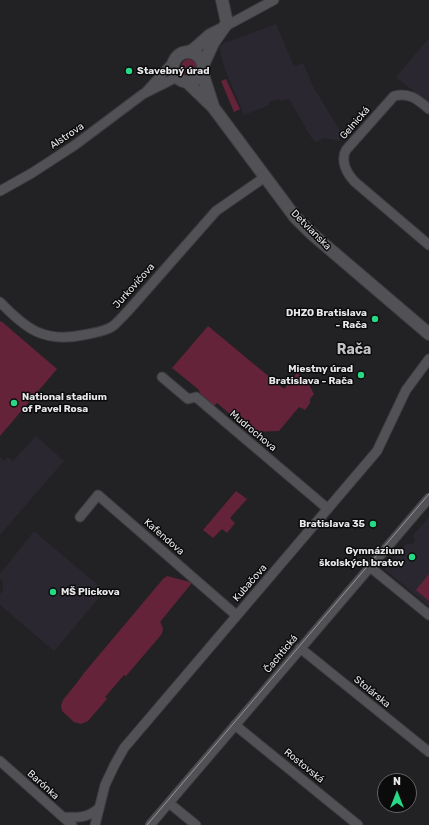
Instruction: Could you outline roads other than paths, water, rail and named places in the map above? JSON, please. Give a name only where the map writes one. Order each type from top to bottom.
[{"type":"street","points":[[222,0],[227,20],[224,27],[213,43],[203,68],[196,80],[182,79],[174,70],[176,59],[180,54],[197,48],[210,35],[224,27],[274,0]]},
{"type":"street","points":[[188,52],[198,56],[203,68]]},
{"type":"street","name":"Alstrova","points":[[0,191],[32,173],[75,145],[143,94],[176,59]]},
{"type":"street","name":"Detvianska","points":[[203,68],[213,107]]},
{"type":"street","name":"Detvianska","points":[[182,79],[213,107],[296,217],[312,234],[424,326],[429,334]]},
{"type":"street","name":"Alstrova","points":[[143,94],[182,79]]},
{"type":"street","name":"Gelnická","points":[[429,110],[413,97],[405,94],[394,96],[344,154],[348,174],[355,182],[429,245]]},
{"type":"street","name":"Jurkovičova","points":[[0,302],[31,329],[50,337],[69,338],[98,332],[112,326],[128,311],[216,212],[265,177]]},
{"type":"street","name":"Kubačova","points":[[96,825],[105,786],[124,748],[377,451],[406,390],[429,359]]},
{"type":"street","name":"Mudrochova","points":[[162,377],[188,399],[196,397],[328,508]]},
{"type":"street","name":"Kafendova","points":[[80,517],[98,495],[236,615]]},
{"type":"street","name":"Čachtická","points":[[150,825],[429,498]]},
{"type":"street","points":[[370,567],[429,615]]},
{"type":"street","name":"Stolárska","points":[[300,648],[429,752]]},
{"type":"street","name":"Rostovská","points":[[235,725],[358,825]]},
{"type":"street","name":"Barónka","points":[[0,761],[72,825]]},
{"type":"street","points":[[169,803],[196,825]]},
{"type":"street","points":[[63,817],[77,818],[89,816],[99,808]]},
{"type":"tram line","points":[[147,825],[429,494]]},
{"type":"place","name":"Stavebný úrad","points":[[129,71]]},
{"type":"place","name":"DHZO Bratislava - Rača","points":[[375,319]]},
{"type":"place","name":"Miestny úrad Bratislava - Rača","points":[[361,375]]},
{"type":"place","name":"National stadium of Pavel Rosa","points":[[14,403]]},
{"type":"place","name":"Bratislava 35","points":[[373,524]]},
{"type":"place","name":"Gymnázium školských bratov","points":[[412,557]]},
{"type":"place","name":"MŠ Plickova","points":[[53,592]]},
{"type":"district","name":"Rača","points":[[354,350]]}]
